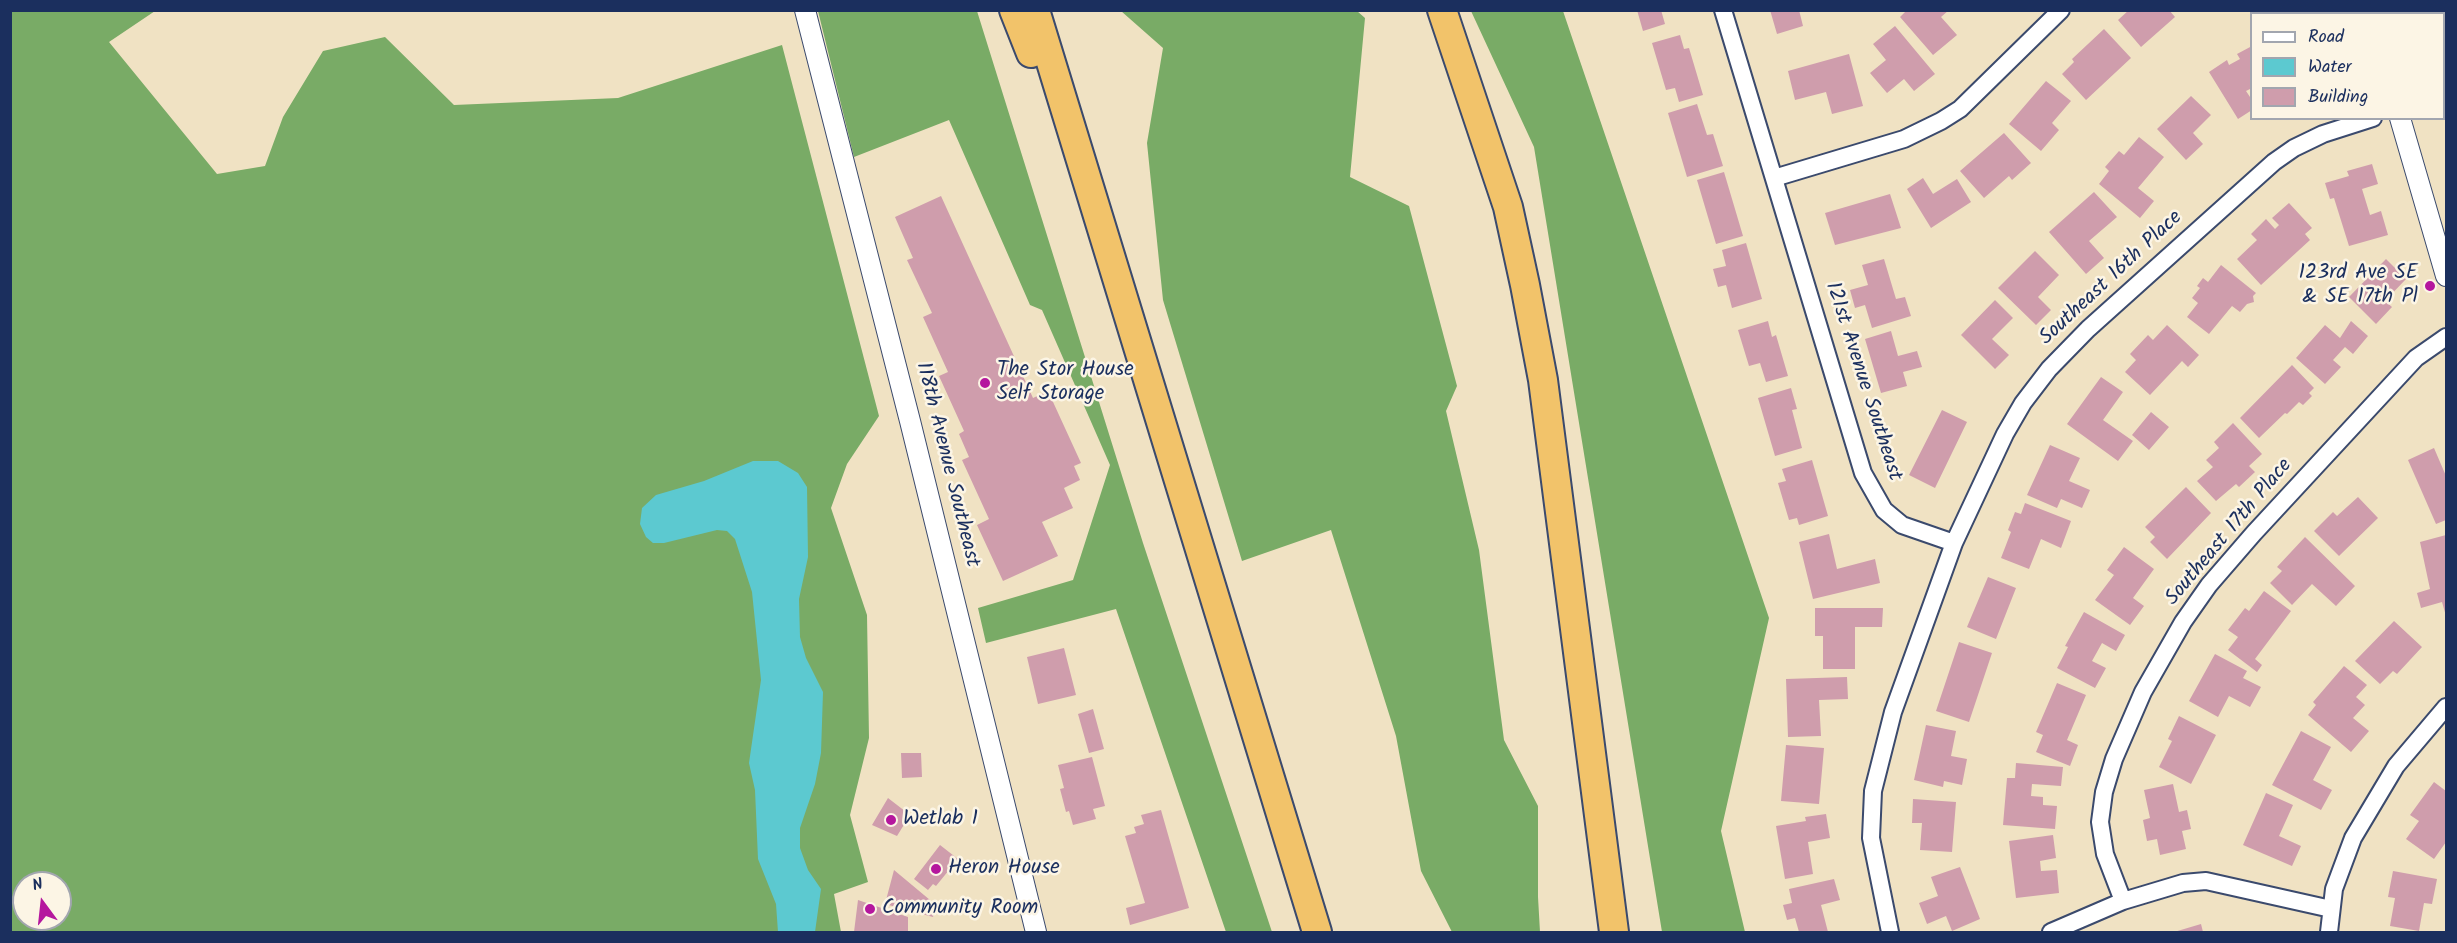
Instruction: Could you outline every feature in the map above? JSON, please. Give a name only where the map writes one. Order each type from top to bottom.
[{"type":"highway","points":[[1014,10],[1102,224]]},
{"type":"highway","points":[[1035,10],[1317,933]]},
{"type":"highway","points":[[1442,10],[1508,207],[1525,285],[1542,380],[1614,933]]},
{"type":"street","name":"118th Avenue Southeast","points":[[805,10],[916,444],[1036,933]]},
{"type":"street","name":"121st Avenue Southeast","points":[[1723,10],[1863,473],[1884,510],[1902,525],[1954,543]]},
{"type":"street","points":[[1774,178],[1904,139],[1941,121],[1960,109],[2061,10]]},
{"type":"street","name":"Southeast 16th Place","points":[[1954,543],[1995,455],[2023,403],[2049,369],[2088,328],[2274,162],[2294,148],[2323,134],[2367,120]]},
{"type":"street","points":[[2401,120],[2446,276]]},
{"type":"street","name":"Southeast 17th Place","points":[[2123,901],[2105,854],[2100,822],[2104,792],[2114,759],[2144,692],[2183,622],[2209,585],[2254,532],[2416,358],[2446,337]]},
{"type":"street","points":[[1890,933],[1874,860],[1870,810],[1873,791],[1893,712],[1954,543]]},
{"type":"street","points":[[2329,933],[2334,889],[2353,838],[2396,766],[2446,707]]},
{"type":"street","points":[[2051,933],[2123,901],[2159,888],[2206,881],[2331,909]]},
{"type":"green space","points":[[10,11],[155,11],[109,42],[217,174],[265,166],[283,117],[323,51],[385,37],[454,105],[618,98],[782,45],[879,416],[847,464],[831,508],[867,615],[869,738],[850,815],[868,882],[834,894],[841,932],[11,932]]},
{"type":"green space","points":[[818,11],[977,11],[1143,543],[1272,932],[1226,932],[1116,609],[986,643],[978,608],[1073,580],[1110,465],[1042,310],[1030,305],[949,120],[854,157]]},
{"type":"green space","points":[[1121,11],[1357,11],[1365,18],[1350,177],[1409,206],[1457,386],[1446,411],[1479,550],[1504,740],[1538,806],[1540,932],[1452,932],[1421,871],[1396,736],[1331,530],[1242,561],[1163,300],[1147,143],[1163,48]]},
{"type":"green space","points":[[1471,11],[1563,11],[1769,618],[1721,831],[1745,932],[1662,932],[1534,147]]},
{"type":"water","points":[[753,461],[778,461],[798,473],[807,487],[808,557],[799,599],[800,637],[806,658],[823,692],[821,753],[815,784],[800,828],[800,848],[808,870],[821,889],[815,932],[778,932],[776,904],[758,859],[755,790],[749,763],[761,680],[752,592],[735,539],[727,531],[717,530],[664,543],[653,543],[646,537],[640,524],[642,508],[656,495],[704,481]]},
{"type":"building","points":[[1637,10],[1661,10],[1665,24],[1643,31]]},
{"type":"building","points":[[1770,10],[1799,10],[1803,26],[1777,34]]},
{"type":"building","points":[[1907,10],[1949,10],[1941,17],[1957,35],[1933,55],[1900,17]]},
{"type":"building","points":[[2129,10],[2169,10],[2175,17],[2141,47],[2118,20]]},
{"type":"building","points":[[1895,26],[1935,74],[1914,91],[1904,79],[1887,93],[1870,73],[1886,60],[1873,44]]},
{"type":"building","points":[[2104,29],[2131,58],[2086,100],[2062,74],[2074,62],[2072,59]]},
{"type":"building","points":[[1680,35],[1684,49],[1689,48],[1703,95],[1679,102],[1675,88],[1666,90],[1652,43]]},
{"type":"building","points":[[2250,47],[2250,89],[2246,91],[2250,97],[2250,111],[2238,119],[2209,72],[2227,60],[2229,65],[2240,59],[2237,54]]},
{"type":"building","points":[[1849,54],[1863,106],[1832,114],[1826,92],[1795,100],[1788,71]]},
{"type":"building","points":[[2046,81],[2071,101],[2052,123],[2059,130],[2041,151],[2009,124]]},
{"type":"building","points":[[2191,96],[2211,115],[2193,133],[2203,144],[2186,160],[2157,129]]},
{"type":"building","points":[[1697,104],[1707,135],[1713,134],[1723,166],[1687,177],[1668,113]]},
{"type":"building","points":[[2004,133],[2031,163],[2012,180],[2009,176],[1984,198],[1960,171]]},
{"type":"building","points":[[2139,137],[2164,157],[2138,188],[2154,201],[2140,218],[2099,184],[2109,171],[2105,167],[2119,151],[2124,155]]},
{"type":"building","points":[[2372,164],[2378,184],[2362,189],[2370,215],[2381,211],[2388,235],[2349,246],[2334,198],[2330,199],[2325,183],[2349,176],[2347,171]]},
{"type":"building","points":[[1724,172],[1743,236],[1716,244],[1697,180]]},
{"type":"building","points":[[1923,178],[1933,194],[1957,179],[1971,202],[1931,228],[1907,189]]},
{"type":"building","points":[[2094,192],[2117,217],[2089,241],[2104,258],[2086,274],[2049,232]]},
{"type":"building","points":[[1890,194],[1901,228],[1835,245],[1825,213]]},
{"type":"building","name":"The Stor House Self Storage","points":[[941,196],[1033,398],[1048,391],[1081,463],[1074,466],[1080,480],[1064,488],[1073,508],[1042,522],[1058,556],[1003,581],[977,525],[989,519],[962,460],[969,457],[959,434],[964,431],[939,376],[948,372],[923,317],[932,313],[907,260],[913,258],[895,217]]},
{"type":"building","points":[[2289,203],[2312,228],[2305,234],[2310,240],[2261,285],[2237,259],[2257,240],[2251,234],[2266,219],[2275,229],[2279,225],[2272,218]]},
{"type":"building","points":[[1746,243],[1762,299],[1732,308],[1726,285],[1718,287],[1713,269],[1726,266],[1722,250]]},
{"type":"building","points":[[2035,251],[2059,275],[2038,297],[2051,310],[2036,325],[1998,288]]},
{"type":"building","points":[[1884,259],[1896,299],[1905,297],[1911,316],[1872,328],[1865,305],[1855,308],[1850,290],[1868,285],[1862,265]]},
{"type":"building","points":[[2386,259],[2406,279],[2385,301],[2392,307],[2376,324],[2349,297]]},
{"type":"building","points":[[2221,265],[2256,293],[2253,296],[2254,302],[2247,304],[2240,312],[2232,306],[2209,334],[2187,317],[2198,303],[2192,298],[2200,288],[2197,286],[2203,278],[2208,282]]},
{"type":"building","points":[[1995,300],[2013,318],[1992,339],[2009,355],[1995,369],[1961,335]]},
{"type":"building","points":[[1768,321],[1772,337],[1776,335],[1788,376],[1766,382],[1760,363],[1749,366],[1738,330]]},
{"type":"building","points":[[2351,321],[2368,336],[2353,354],[2345,347],[2333,360],[2341,367],[2325,384],[2296,358],[2325,325],[2340,338]]},
{"type":"building","points":[[2167,325],[2199,355],[2188,367],[2182,361],[2150,395],[2125,372],[2136,360],[2130,354],[2148,335],[2153,340]]},
{"type":"building","points":[[1891,331],[1898,356],[1917,351],[1922,367],[1903,372],[1907,386],[1881,393],[1865,339]]},
{"type":"building","points":[[2292,365],[2314,388],[2309,393],[2312,396],[2303,405],[2299,402],[2287,414],[2285,413],[2259,438],[2240,418]]},
{"type":"building","points":[[2101,377],[2123,392],[2103,420],[2133,441],[2118,461],[2067,424]]},
{"type":"building","points":[[1791,388],[1797,409],[1792,410],[1802,448],[1775,456],[1758,398]]},
{"type":"building","points":[[1942,410],[1967,422],[1935,488],[1909,475]]},
{"type":"building","points":[[2151,412],[2169,427],[2149,450],[2132,435]]},
{"type":"building","points":[[2233,423],[2262,454],[2249,466],[2255,472],[2239,487],[2236,484],[2216,501],[2197,481],[2213,467],[2206,460],[2219,448],[2214,442]]},
{"type":"building","points":[[2050,445],[2080,458],[2069,481],[2090,490],[2082,508],[2061,499],[2057,508],[2027,495]]},
{"type":"building","points":[[2434,448],[2446,476],[2446,520],[2436,524],[2408,460]]},
{"type":"building","points":[[1812,460],[1828,516],[1799,525],[1797,518],[1789,520],[1778,483],[1786,481],[1782,469]]},
{"type":"building","points":[[2186,487],[2211,513],[2167,559],[2150,542],[2155,537],[2145,527]]},
{"type":"building","points":[[2358,497],[2378,518],[2339,556],[2314,531],[2333,512],[2337,516]]},
{"type":"building","points":[[2025,503],[2071,521],[2061,548],[2041,539],[2029,569],[2001,558],[2011,532],[2008,530],[2015,512],[2021,514]]},
{"type":"building","points":[[1829,534],[1837,569],[1875,559],[1880,583],[1813,599],[1799,542]]},
{"type":"building","points":[[2446,535],[2446,616],[2442,602],[2421,608],[2417,593],[2430,589],[2420,542]]},
{"type":"building","points":[[2305,537],[2355,586],[2336,606],[2312,584],[2292,605],[2270,583],[2282,571],[2277,567]]},
{"type":"building","points":[[2124,547],[2154,569],[2133,598],[2144,606],[2130,625],[2095,600],[2114,575],[2107,570]]},
{"type":"building","points":[[1988,577],[2016,588],[1996,639],[1967,627]]},
{"type":"building","points":[[2264,591],[2291,611],[2255,659],[2262,665],[2257,672],[2228,650],[2238,637],[2228,630],[2245,608],[2249,611]]},
{"type":"building","points":[[1815,608],[1883,608],[1882,627],[1855,627],[1855,669],[1823,669],[1823,636],[1815,636]]},
{"type":"building","points":[[2084,612],[2125,635],[2116,651],[2102,643],[2092,661],[2106,668],[2095,688],[2057,668],[2068,647],[2065,646]]},
{"type":"building","points":[[2394,621],[2422,647],[2397,674],[2393,671],[2380,684],[2355,661]]},
{"type":"building","points":[[1959,642],[1992,653],[1969,722],[1936,711]]},
{"type":"building","points":[[1064,648],[1076,695],[1038,704],[1027,657]]},
{"type":"building","points":[[2215,654],[2247,671],[2243,678],[2261,687],[2250,707],[2229,696],[2218,717],[2189,701]]},
{"type":"building","points":[[2344,666],[2367,685],[2356,697],[2365,705],[2353,718],[2369,731],[2351,752],[2308,715],[2316,705],[2313,702]]},
{"type":"building","points":[[1847,677],[1848,699],[1819,700],[1821,736],[1788,737],[1786,679]]},
{"type":"building","points":[[2057,683],[2086,695],[2067,740],[2078,745],[2070,766],[2036,752],[2043,735],[2036,732]]},
{"type":"building","points":[[1093,709],[1104,749],[1089,753],[1078,714]]},
{"type":"building","points":[[2179,716],[2216,735],[2191,784],[2159,767],[2172,741],[2168,739]]},
{"type":"building","points":[[1926,725],[1956,731],[1951,756],[1967,759],[1962,785],[1944,781],[1943,787],[1914,780]]},
{"type":"building","points":[[2301,731],[2331,747],[2313,780],[2332,790],[2321,810],[2272,785]]},
{"type":"building","points":[[1786,745],[1824,748],[1819,804],[1781,801]]},
{"type":"building","points":[[901,753],[921,753],[922,777],[902,778]]},
{"type":"building","points":[[1092,757],[1105,806],[1093,809],[1096,819],[1073,825],[1069,811],[1066,812],[1060,789],[1064,788],[1058,765]]},
{"type":"building","points":[[2016,763],[2063,767],[2061,786],[2032,784],[2031,796],[2043,797],[2043,805],[2057,806],[2055,829],[2003,825],[2007,778],[2015,778]]},
{"type":"building","points":[[2434,782],[2446,791],[2446,842],[2434,859],[2406,839],[2419,821],[2410,815]]},
{"type":"building","points":[[2173,784],[2179,812],[2187,810],[2191,829],[2182,831],[2186,849],[2160,855],[2157,839],[2147,841],[2143,820],[2150,818],[2144,790]]},
{"type":"building","points":[[2266,793],[2293,805],[2279,836],[2301,846],[2292,866],[2243,845]]},
{"type":"building","name":"Wetlab 1","points":[[888,798],[910,815],[897,836],[872,825]]},
{"type":"building","points":[[1913,799],[1956,802],[1952,852],[1920,850],[1922,823],[1912,823]]},
{"type":"building","points":[[1161,810],[1189,908],[1130,925],[1126,908],[1145,903],[1125,836],[1136,833],[1134,827],[1144,824],[1141,815]]},
{"type":"building","points":[[1826,814],[1830,838],[1808,842],[1813,874],[1785,879],[1776,826],[1806,821],[1805,817]]},
{"type":"building","points":[[2053,835],[2056,858],[2040,861],[2041,871],[2057,870],[2059,893],[2016,898],[2009,841]]},
{"type":"building","name":"Heron House","points":[[940,845],[958,859],[936,886],[933,884],[928,890],[914,879]]},
{"type":"building","points":[[1960,867],[1980,919],[1952,931],[1946,916],[1927,924],[1919,903],[1938,896],[1931,877]]},
{"type":"building","points":[[894,870],[936,905],[933,917],[885,904]]},
{"type":"building","points":[[2393,871],[2437,879],[2432,904],[2424,903],[2419,931],[2390,926],[2395,898],[2388,897]]},
{"type":"building","points":[[1834,879],[1840,900],[1821,905],[1828,932],[1799,932],[1795,918],[1787,920],[1783,905],[1792,903],[1789,889]]},
{"type":"building","name":"Community Room","points":[[858,900],[908,917],[908,932],[854,932]]},
{"type":"building","points":[[2201,924],[2203,932],[2174,932]]},
{"type":"place","name":"123rd Ave SE & SE 17th Pl","points":[[2430,286]]},
{"type":"place","name":"The Stor House Self Storage","points":[[985,383]]},
{"type":"place","name":"Wetlab 1","points":[[891,820]]},
{"type":"place","name":"Heron House","points":[[936,869]]},
{"type":"place","name":"Community Room","points":[[870,909]]}]
